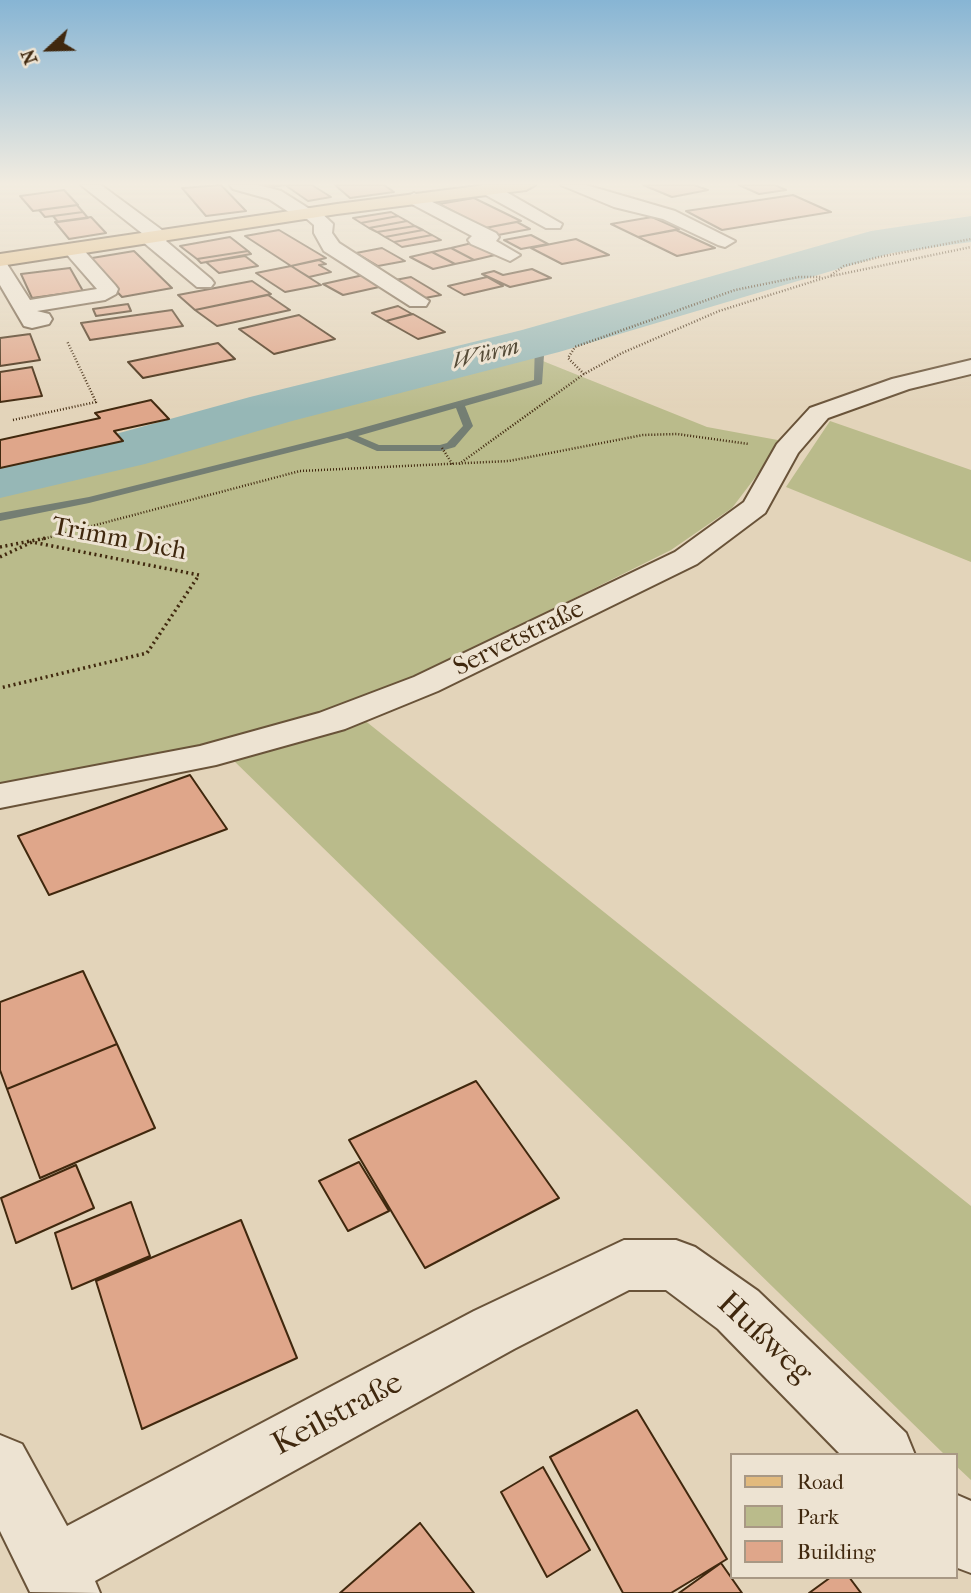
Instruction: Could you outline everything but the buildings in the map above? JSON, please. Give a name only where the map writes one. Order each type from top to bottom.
[{"type":"street","points":[[24,307],[105,294],[108,289],[81,259]]},
{"type":"street","points":[[178,259],[204,284]]},
{"type":"street","points":[[351,259],[418,301]]},
{"type":"street","points":[[0,268],[32,321],[51,318]]},
{"type":"street","name":"Servetstraße","points":[[0,796],[204,757],[332,720],[426,684],[686,558],[755,508],[786,450],[819,413],[901,384],[971,368]]},
{"type":"street","name":"Hußweg","points":[[624,1265],[676,1265],[728,1302],[882,1453]]},
{"type":"street","name":"Keilstraße","points":[[60,1581],[494,1330],[624,1265]]},
{"type":"street","points":[[0,1466],[60,1581]]},
{"type":"street","points":[[957,1527],[971,1541]]},
{"type":"path","points":[[584,374],[568,358],[575,347],[736,290],[799,277],[827,277],[844,266],[875,259]]},
{"type":"path","points":[[456,465],[584,374],[622,353],[719,311],[827,277],[912,259]]},
{"type":"path","points":[[13,420],[96,402],[58,322],[51,318]]},
{"type":"path","points":[[0,547],[32,542],[300,471],[509,461],[643,435],[677,434],[744,443]]},
{"type":"path","points":[[442,448],[456,465]]},
{"type":"path","name":"Trimm Dich","points":[[0,557],[32,542],[200,575],[147,653],[0,688]]},
{"type":"green space","points":[[518,351],[707,427],[783,441],[732,508],[671,550],[394,688],[229,742],[0,788],[0,482]]},
{"type":"green space","points":[[830,421],[971,470],[971,562],[786,487]]},
{"type":"green space","points":[[363,719],[971,1206],[971,1480],[957,1467],[957,1453],[943,1453],[232,759]]},
{"type":"waterway","name":"Würm","points":[[0,479],[123,451],[271,409],[540,341],[821,259]]},
{"type":"waterway","points":[[459,404],[539,382],[540,341]]},
{"type":"waterway","points":[[348,435],[377,448],[441,448],[451,445],[468,426],[459,404]]},
{"type":"waterway","points":[[348,435],[459,404]]},
{"type":"waterway","points":[[0,517],[89,500],[348,435]]}]
